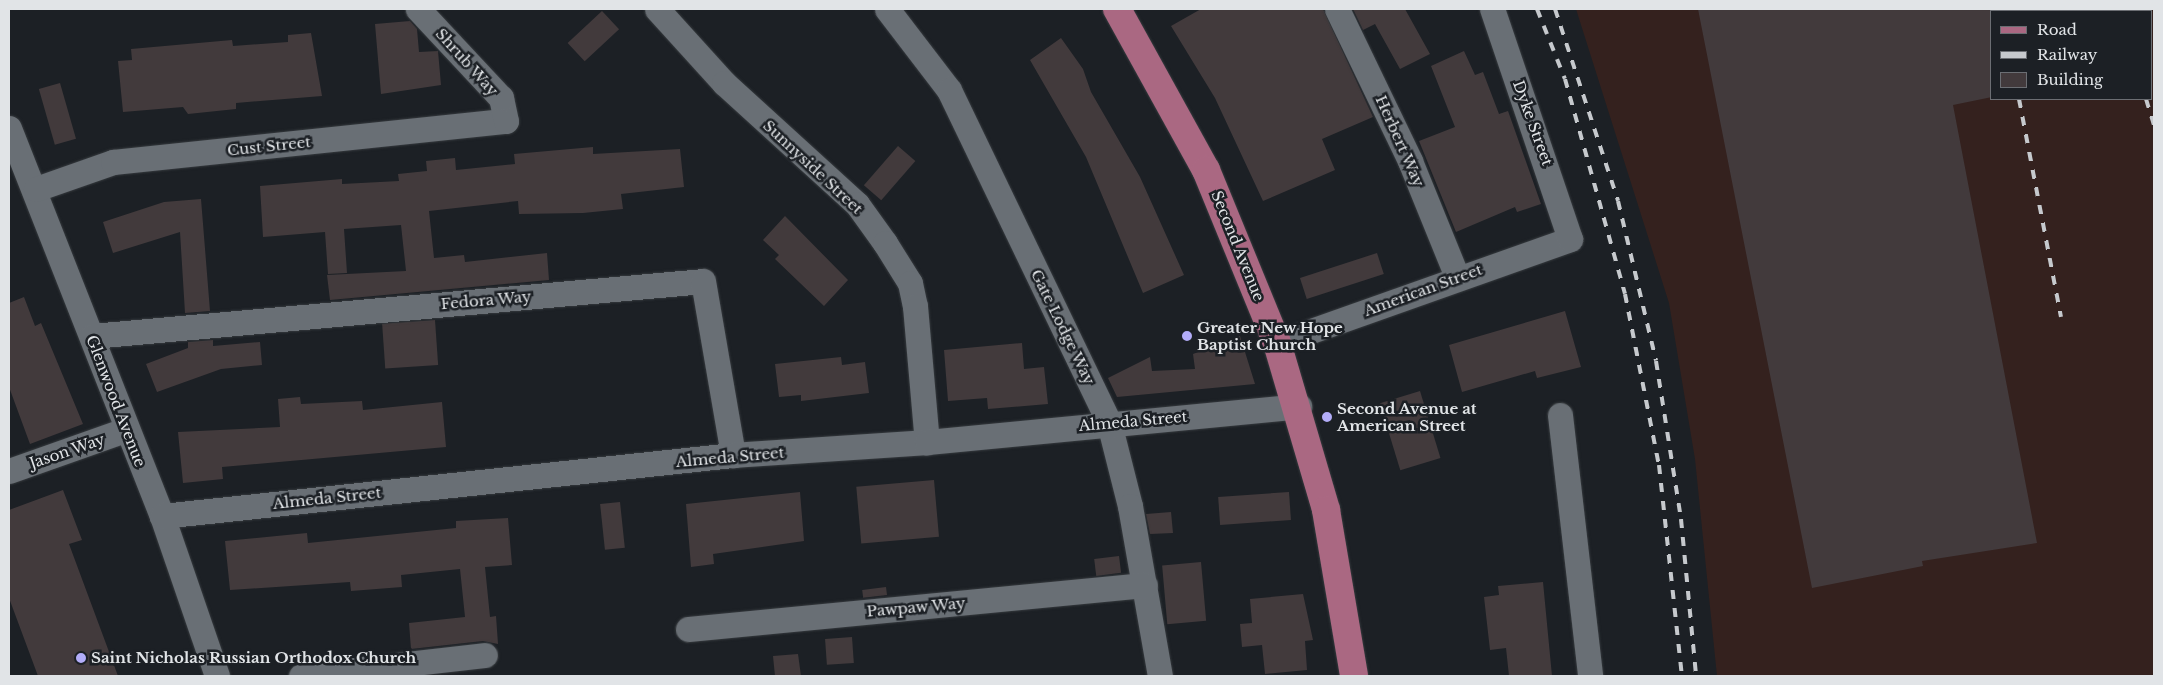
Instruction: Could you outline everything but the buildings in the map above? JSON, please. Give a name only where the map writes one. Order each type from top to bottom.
[{"type":"main road","name":"Second Avenue","points":[[1117,9],[1206,170],[1277,343],[1299,406],[1341,583],[1354,676]]},
{"type":"street","name":"Shrub Way","points":[[418,9],[501,98],[506,121]]},
{"type":"street","name":"Sunnyside Street","points":[[657,9],[724,83],[857,204],[910,283],[927,442]]},
{"type":"street","name":"Gate Lodge Way","points":[[887,9],[949,90],[1109,423],[1144,585],[1160,676]]},
{"type":"street","name":"Herbert Way","points":[[1337,9],[1410,161],[1457,277]]},
{"type":"street","name":"Dyke Street","points":[[1492,9],[1570,239]]},
{"type":"street","name":"Cust Street","points":[[36,189],[113,162],[506,121]]},
{"type":"street","name":"Glenwood Avenue","points":[[9,128],[36,189],[92,336],[125,430],[162,516],[218,676]]},
{"type":"street","name":"American Street","points":[[1277,343],[1457,277],[1570,239]]},
{"type":"street","name":"Fedora Way","points":[[92,336],[703,281],[733,455]]},
{"type":"street","name":"Almeda Street","points":[[162,516],[733,455],[927,442],[1299,406]]},
{"type":"street","points":[[1560,415],[1590,676]]},
{"type":"street","name":"Jason Way","points":[[9,471],[125,430]]},
{"type":"street","name":"Pawpaw Way","points":[[688,629],[1144,585]]},
{"type":"street","points":[[301,676],[485,655]]},
{"type":"shaded area","points":[[1576,9],[2154,9],[2154,676],[1717,676],[1695,459],[1669,303]]},
{"type":"railway","points":[[1537,9],[1565,79],[1625,294],[1659,465],[1682,676]]},
{"type":"railway","points":[[1555,9],[1618,201],[1656,361],[1681,519],[1696,676]]},
{"type":"railway","points":[[2019,100],[2061,317]]},
{"type":"railway","points":[[2146,100],[2154,126]]},
{"type":"place","name":"Greater New Hope Baptist Church","points":[[1187,336]]},
{"type":"place","name":"Second Avenue at American Street","points":[[1327,417]]},
{"type":"place","name":"Saint Nicholas Russian Orthodox Church","points":[[81,658]]}]
